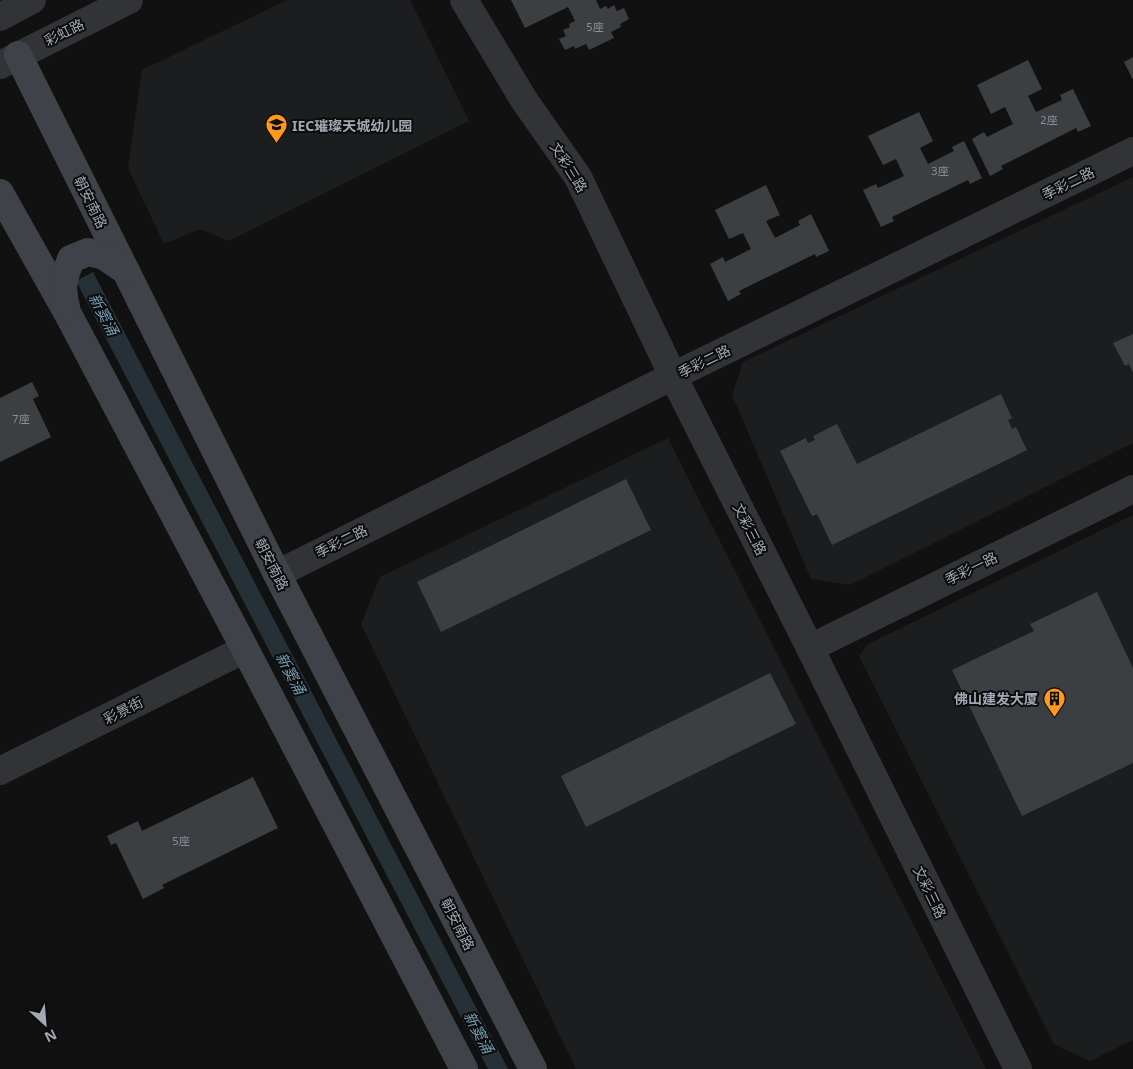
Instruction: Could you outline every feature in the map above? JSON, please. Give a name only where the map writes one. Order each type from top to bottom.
[{"type":"main road","name":"朝安南路","points":[[6,58],[126,271],[276,574],[533,1069]]},
{"type":"main road","points":[[0,193],[68,314],[464,1069]]},
{"type":"main road","points":[[68,314],[62,292],[64,276],[71,259],[88,252],[104,256],[126,271]]},
{"type":"street","points":[[0,17],[32,0]]},
{"type":"street","name":"彩虹路","points":[[6,58],[129,0]]},
{"type":"street","name":"文彩三路","points":[[464,0],[524,100],[578,177],[673,376],[1018,1069]]},
{"type":"street","name":"季彩二路","points":[[276,574],[673,376],[1133,151]]},
{"type":"street","name":"季彩一路","points":[[810,648],[1133,489]]},
{"type":"street","name":"彩景街","points":[[0,772],[245,649]]},
{"type":"shaded area","name":"IEC璀璨天城幼儿园","points":[[287,0],[410,0],[469,121],[229,241],[200,229],[164,244],[128,168],[142,70]]},
{"type":"shaded area","points":[[1133,177],[1133,443],[850,585],[811,579],[732,395],[743,362]]},
{"type":"shaded area","points":[[668,438],[986,1069],[576,1069],[361,624],[380,577]]},
{"type":"shaded area","points":[[1133,515],[1133,1040],[1090,1061],[1054,1044],[859,656],[868,644]]},
{"type":"water","name":"新窦涌","points":[[93,272],[508,1069],[488,1069],[76,281]]},
{"type":"building","points":[[511,0],[596,0],[600,9],[606,6],[608,9],[614,5],[617,11],[624,8],[629,19],[620,24],[621,27],[611,32],[614,38],[589,50],[586,44],[575,49],[574,46],[565,50],[559,39],[566,36],[563,30],[570,27],[569,24],[575,21],[568,7],[525,28]]},
{"type":"building","points":[[1133,57],[1133,80],[1124,62]]},
{"type":"building","points":[[1028,60],[1042,89],[1028,96],[1036,112],[1062,100],[1060,95],[1073,89],[1091,126],[1078,132],[1076,128],[1001,166],[1003,169],[990,176],[972,139],[984,132],[987,137],[1013,124],[1005,107],[991,114],[977,85]]},
{"type":"building","points":[[919,112],[933,141],[920,148],[928,164],[954,151],[952,147],[964,141],[982,178],[970,184],[968,180],[892,217],[894,221],[881,227],[863,190],[876,184],[878,188],[904,176],[896,159],[883,165],[868,136]]},
{"type":"building","points":[[766,185],[780,215],[766,221],[775,238],[800,225],[798,221],[811,214],[829,251],[816,257],[815,254],[739,291],[741,294],[728,301],[710,264],[723,257],[725,262],[751,249],[743,233],[729,239],[715,210]]},
{"type":"building","points":[[1133,334],[1133,373],[1129,364],[1125,366],[1113,343]]},
{"type":"building","points":[[32,382],[39,396],[33,399],[51,437],[0,462],[0,398]]},
{"type":"building","points":[[1001,394],[1012,418],[1008,420],[1012,429],[1016,427],[1027,450],[832,545],[817,514],[812,516],[780,451],[806,438],[808,443],[815,440],[813,436],[837,424],[857,464]]},
{"type":"building","points":[[626,479],[651,530],[441,632],[417,582]]},
{"type":"building","name":"佛山建发大厦","points":[[1097,592],[1133,668],[1133,763],[1022,816],[952,670],[1034,631],[1030,624]]},
{"type":"building","points":[[770,673],[796,724],[586,827],[561,776]]},
{"type":"building","points":[[253,777],[278,828],[162,885],[164,888],[143,899],[116,843],[111,845],[107,836],[138,821],[142,831]]},
{"type":"place","name":"IEC璀璨天城幼儿园","points":[[276,144]]},
{"type":"place","name":"佛山建发大厦","points":[[1054,717]]}]
